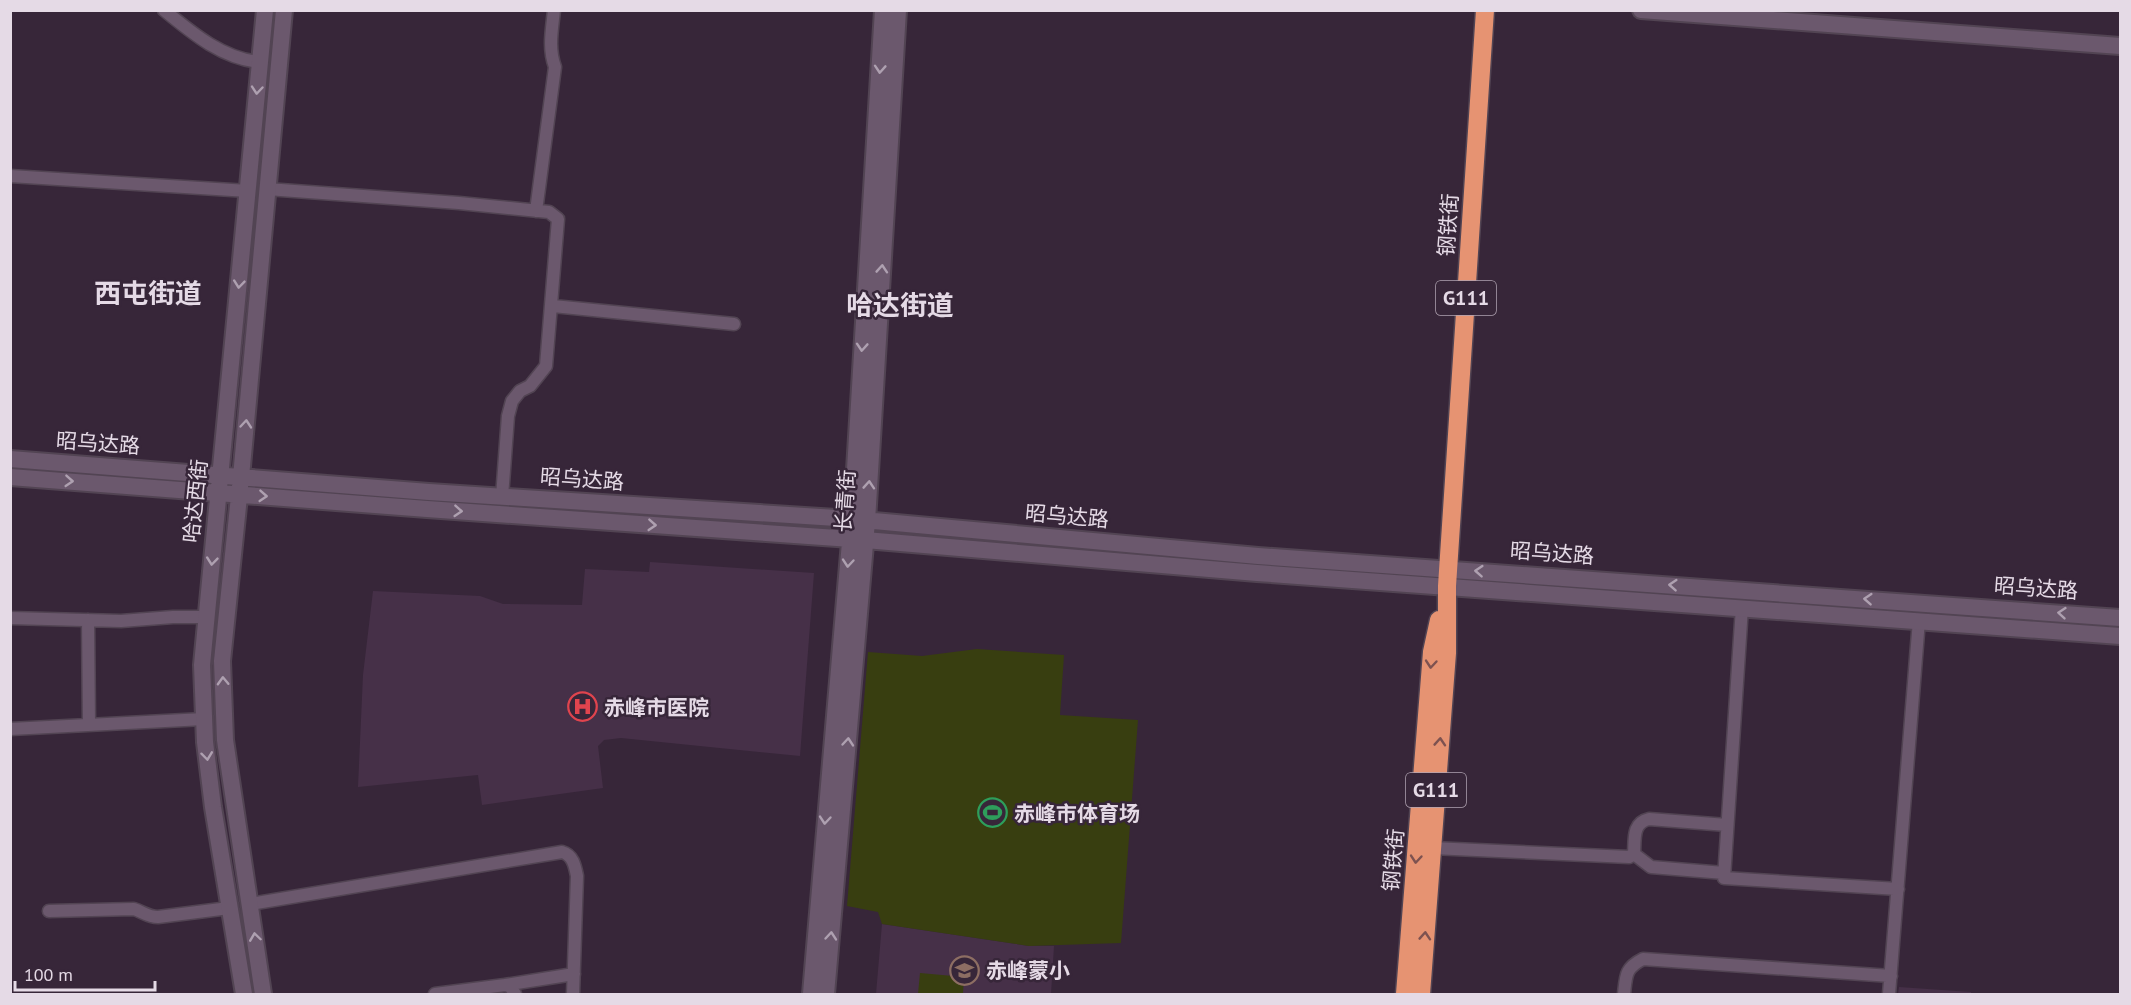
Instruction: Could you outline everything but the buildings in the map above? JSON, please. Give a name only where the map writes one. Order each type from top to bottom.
[{"type":"highway","name":"钢铁街","points":[[1421,994],[1447,654],[1448,577],[1485,10]]},
{"type":"highway","name":"钢铁街","points":[[1405,994],[1432,652],[1448,577]]},
{"type":"main road","name":"哈达西街","points":[[244,994],[213,807],[204,719],[202,664],[265,10]]},
{"type":"main road","name":"哈达西街","points":[[263,994],[225,740],[222,661],[284,10]]},
{"type":"main road","name":"长青街","points":[[859,520],[883,10]]},
{"type":"main road","name":"长青街","points":[[811,994],[859,520],[898,10]]},
{"type":"main road","points":[[1641,10],[2121,46]]},
{"type":"main road","name":"昭乌达路","points":[[10,459],[859,520],[1258,556],[1742,607],[2121,636]]},
{"type":"main road","name":"昭乌达路","points":[[10,477],[857,539],[1257,573],[1448,577],[2121,618]]},
{"type":"main road","name":"长青街","points":[[826,994],[857,539]]},
{"type":"street","points":[[164,10],[194,34],[214,46],[248,61],[260,62]]},
{"type":"street","points":[[536,211],[555,67],[550,47],[554,10]]},
{"type":"street","points":[[10,176],[248,191]]},
{"type":"street","points":[[267,189],[549,212],[558,219],[553,306],[546,366],[535,381],[520,391],[512,400],[508,416],[502,496]]},
{"type":"street","points":[[553,306],[734,324]]},
{"type":"street","points":[[1742,607],[1724,878],[1898,890]]},
{"type":"street","points":[[10,618],[121,621],[207,617]]},
{"type":"street","points":[[88,620],[89,725]]},
{"type":"street","points":[[1889,994],[1919,620]]},
{"type":"street","points":[[10,729],[204,719]]},
{"type":"street","points":[[1634,854],[1636,826],[1641,820],[1727,825]]},
{"type":"street","points":[[1432,848],[1629,857],[1634,854]]},
{"type":"street","points":[[250,904],[562,852],[568,854],[572,859],[577,876],[573,994]]},
{"type":"street","points":[[1634,854],[1650,867],[1724,873]]},
{"type":"street","points":[[49,911],[134,909],[150,917],[158,917],[230,908]]},
{"type":"street","points":[[1624,994],[1631,965],[1643,959],[1891,976]]},
{"type":"street","points":[[435,994],[574,974]]},
{"type":"street","points":[[505,985],[510,986],[515,994]]},
{"type":"shaded area","name":"赤峰市医院","points":[[650,562],[814,573],[800,756],[621,738],[604,740],[598,746],[603,788],[482,805],[478,775],[358,787],[363,675],[373,591],[480,596],[503,604],[582,605],[585,569],[649,572]]},
{"type":"shaded area","name":"赤峰蒙小","points":[[882,924],[1029,946],[1054,946],[1051,994],[876,994]]},
{"type":"shaded area","points":[[1899,987],[1971,992],[1971,994],[1898,994]]},
{"type":"green space","name":"赤峰市体育场","points":[[977,649],[1064,655],[1060,715],[1138,720],[1121,943],[1029,946],[882,924],[878,912],[847,906],[868,652],[922,656]]},
{"type":"green space","points":[[920,973],[964,977],[963,994],[918,994]]},
{"type":"place","name":"赤峰市医院","points":[[583,707]]},
{"type":"place","name":"赤峰市体育场","points":[[993,813]]},
{"type":"place","name":"赤峰蒙小","points":[[965,970]]},
{"type":"district","name":"西屯街道","points":[[148,293]]},
{"type":"district","name":"哈达街道","points":[[900,305]]}]
